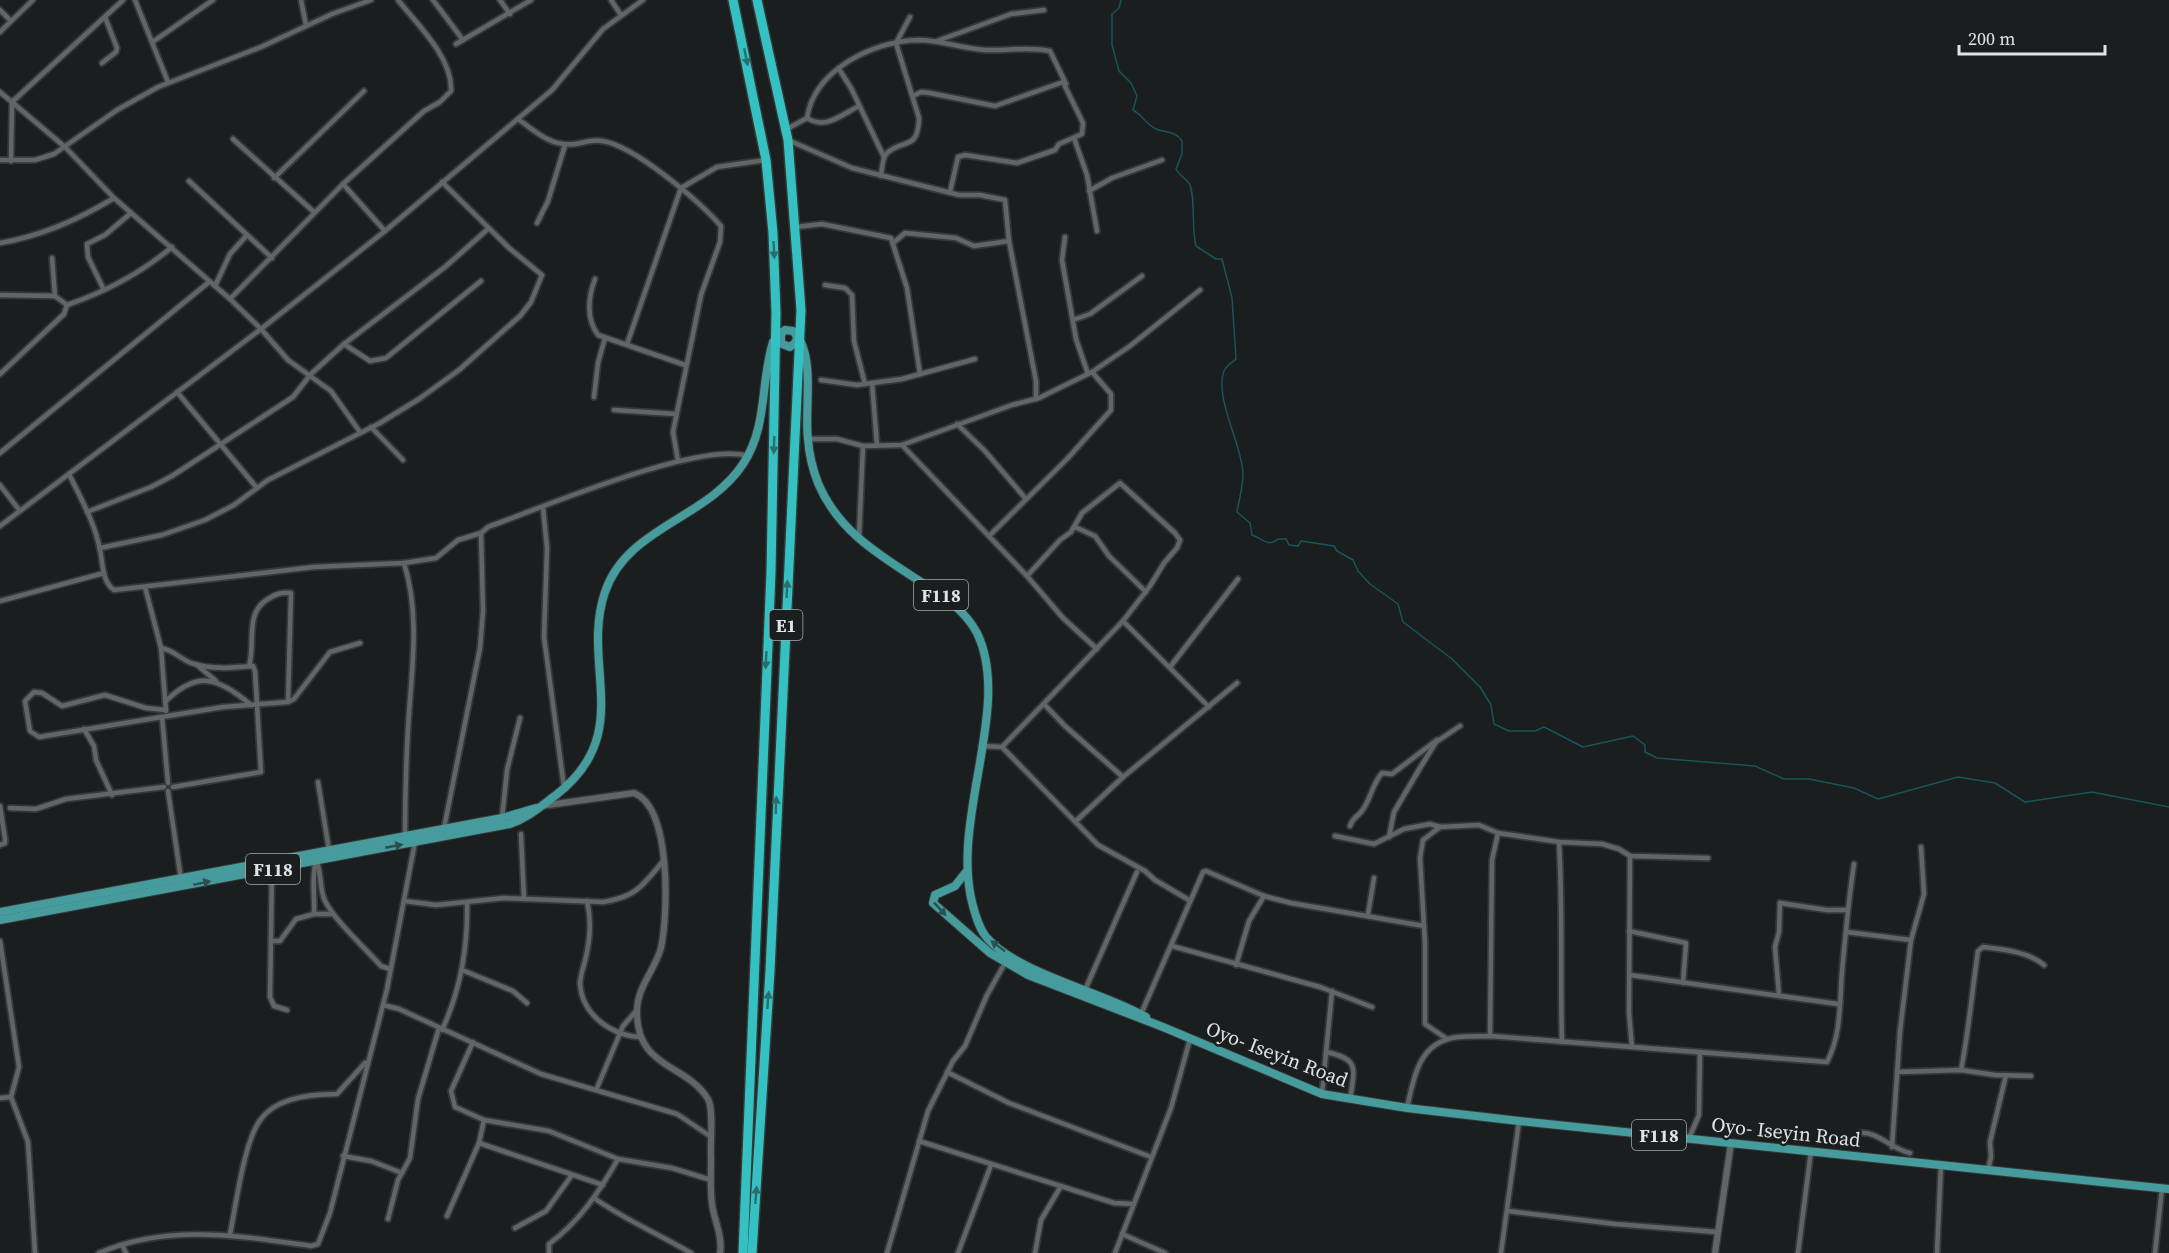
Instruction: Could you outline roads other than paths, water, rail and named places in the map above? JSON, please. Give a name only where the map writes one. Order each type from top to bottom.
[{"type":"highway","name":"E1","points":[[733,0],[766,160],[787,343],[770,970],[752,1253]]},
{"type":"highway","name":"E1","points":[[743,1253],[771,572],[796,227],[787,129],[757,0]]},
{"type":"main road","name":"Oyo- Iseyin Road","points":[[787,343],[805,360],[808,439],[818,483],[842,523],[858,540],[879,556],[942,595],[968,619],[976,633],[987,664],[988,687],[966,872],[975,916],[988,939],[1024,963],[1141,1014],[1163,1027]]},
{"type":"main road","name":"F118","points":[[0,912],[181,879],[415,842],[522,820],[564,788],[583,766],[599,732],[602,702],[601,607],[613,573],[624,557],[640,543],[716,494],[734,477],[761,426],[787,343]]},
{"type":"main road","name":"F118","points":[[0,920],[272,869],[315,857],[329,850],[502,818],[541,806]]},
{"type":"main road","name":"Oyo- Iseyin Road","points":[[966,872],[955,886],[935,895],[933,903],[973,940],[1005,963],[1065,990],[1163,1027],[1322,1094],[1407,1108],[1519,1121],[2165,1188]]},
{"type":"street","points":[[0,32],[33,0]]},
{"type":"street","points":[[11,161],[12,102],[123,0]]},
{"type":"street","points":[[135,0],[154,41],[168,82]]},
{"type":"street","points":[[154,41],[213,0]]},
{"type":"street","points":[[301,0],[306,26]]},
{"type":"street","points":[[0,160],[35,160],[65,147],[117,110],[168,82],[261,48],[306,26],[371,0]]},
{"type":"street","points":[[230,299],[343,184],[424,111],[440,102],[451,91],[448,73],[437,51],[398,0]]},
{"type":"street","points":[[432,0],[463,40]]},
{"type":"street","points":[[500,0],[510,14]]},
{"type":"street","points":[[456,44],[531,0]]},
{"type":"street","points":[[611,0],[621,15]]},
{"type":"street","points":[[0,526],[261,329],[385,231],[552,90],[587,45],[621,15],[643,0]]},
{"type":"street","points":[[0,10],[11,21]]},
{"type":"street","points":[[937,41],[1011,14],[1044,10]]},
{"type":"street","points":[[102,63],[116,52],[117,48],[105,17]]},
{"type":"street","points":[[881,176],[884,158],[888,152],[916,137],[920,118],[897,43],[910,17]]},
{"type":"street","points":[[807,118],[808,107],[824,82],[839,69],[860,54],[897,43],[937,41],[984,50],[1034,47],[1050,51],[1083,123],[1082,134],[1059,144],[1055,150],[1017,163],[965,155],[958,158],[950,192]]},
{"type":"street","points":[[839,69],[851,88],[884,158]]},
{"type":"street","points":[[913,96],[921,92],[930,93],[995,106],[1058,82],[1066,84]]},
{"type":"street","points":[[274,178],[364,91]]},
{"type":"street","points":[[0,92],[65,147],[114,198],[230,299],[288,360],[311,374],[331,391],[360,432]]},
{"type":"street","points":[[807,118],[815,124],[824,124],[859,106]]},
{"type":"street","points":[[787,129],[807,118]]},
{"type":"street","points":[[518,119],[543,138],[565,145],[596,141],[613,143],[681,188],[710,214],[722,230],[701,295],[685,365],[673,432],[678,461]]},
{"type":"street","points":[[1074,138],[1087,175],[1097,231]]},
{"type":"street","points":[[233,139],[314,212]]},
{"type":"street","points":[[788,140],[831,160],[881,176],[950,192],[1005,200],[1010,241],[1036,381],[1036,399]]},
{"type":"street","points":[[537,223],[548,201],[565,145]]},
{"type":"street","points":[[627,344],[681,188],[717,167],[766,160]]},
{"type":"street","points":[[1089,191],[1112,178],[1162,160]]},
{"type":"street","points":[[189,181],[272,258]]},
{"type":"street","points":[[100,548],[185,528],[234,505],[257,488],[419,399],[459,370],[520,316],[531,302],[542,275],[488,229],[442,182]]},
{"type":"street","points":[[343,184],[385,231]]},
{"type":"street","points":[[0,243],[24,239],[64,225],[114,198]]},
{"type":"street","points":[[104,290],[88,256],[87,244],[105,235],[131,213]]},
{"type":"street","points":[[796,227],[822,224],[891,238],[907,288],[920,374]]},
{"type":"street","points":[[87,512],[151,487],[292,397],[311,374],[344,344],[445,267],[488,229]]},
{"type":"street","points":[[893,243],[905,233],[956,238],[974,246],[1010,241]]},
{"type":"street","points":[[215,286],[230,254],[248,235]]},
{"type":"street","points":[[989,536],[1111,411],[1111,394],[1090,373],[1073,320],[1062,260],[1065,237]]},
{"type":"street","points":[[67,304],[104,290],[149,266],[172,247]]},
{"type":"street","points":[[52,258],[55,296]]},
{"type":"street","points":[[1073,320],[1099,308],[1142,276]]},
{"type":"street","points":[[595,279],[588,296],[592,328],[604,338],[685,365]]},
{"type":"street","points":[[344,344],[370,361],[379,361],[481,281]]},
{"type":"street","points":[[0,453],[209,282]]},
{"type":"street","points":[[825,285],[845,288],[852,295],[854,341],[865,384]]},
{"type":"street","points":[[808,439],[837,439],[863,446],[902,445],[957,424],[1036,399],[1090,373],[1130,346],[1200,290]]},
{"type":"street","points":[[0,295],[55,296],[67,304]]},
{"type":"street","points":[[0,374],[64,314],[67,304]]},
{"type":"street","points":[[594,397],[604,338]]},
{"type":"street","points":[[821,380],[865,384],[920,374],[975,359]]},
{"type":"street","points":[[872,383],[877,445]]},
{"type":"street","points":[[177,392],[257,488]]},
{"type":"street","points":[[614,410],[676,414]]},
{"type":"street","points":[[957,424],[985,451],[1026,499]]},
{"type":"street","points":[[371,427],[402,460]]},
{"type":"street","points":[[902,445],[1028,576],[1063,618],[1097,649]]},
{"type":"street","points":[[859,537],[863,446]]},
{"type":"street","points":[[69,474],[87,512],[100,548],[104,573],[109,586],[114,590],[314,567],[404,563],[436,558],[458,540],[481,533],[488,527],[678,461],[716,453],[734,452],[747,456]]},
{"type":"street","points":[[1002,747],[1123,621],[1177,548],[1180,540],[1124,484],[1116,484],[1082,513],[1074,527],[1028,576]]},
{"type":"street","points":[[0,485],[20,511]]},
{"type":"street","points":[[543,507],[547,548],[544,637],[564,788]]},
{"type":"street","points":[[1074,527],[1095,536],[1109,556],[1146,592]]},
{"type":"street","points":[[444,828],[480,648],[483,611],[481,533]]},
{"type":"street","points":[[404,563],[413,625],[414,674],[408,728],[405,835]]},
{"type":"street","points":[[0,601],[104,573]]},
{"type":"street","points":[[1170,667],[1238,579]]},
{"type":"street","points":[[145,587],[161,648],[166,710],[164,717],[168,787],[181,879]]},
{"type":"street","points":[[249,666],[254,611],[260,603],[279,592],[291,593],[288,702]]},
{"type":"street","points":[[1123,621],[1154,655],[1170,667],[1209,707]]},
{"type":"street","points":[[166,710],[146,708],[105,695],[62,706],[42,693],[34,692],[25,701],[30,731],[33,736],[288,702],[294,699],[330,652],[360,643]]},
{"type":"street","points":[[161,648],[171,650],[195,663],[219,684]]},
{"type":"street","points":[[10,808],[36,809],[66,799],[112,795],[261,772],[253,705],[255,671],[253,666],[222,669],[195,663]]},
{"type":"street","points":[[165,702],[185,684],[201,680],[219,684],[234,691],[253,705]]},
{"type":"street","points":[[1076,821],[1123,777],[1237,683]]},
{"type":"street","points":[[1044,704],[1065,726],[1123,777]]},
{"type":"street","points":[[502,818],[507,770],[520,718]]},
{"type":"street","points":[[1350,826],[1353,817],[1363,811],[1375,781],[1382,773],[1392,774],[1460,726]]},
{"type":"street","points":[[84,729],[94,746],[96,760],[112,795]]},
{"type":"street","points":[[1389,837],[1394,812],[1400,799],[1442,737]]},
{"type":"street","points":[[981,746],[1002,747],[1098,845],[1145,870],[1155,880],[1190,900]]},
{"type":"street","points":[[318,783],[329,850]]},
{"type":"street","points":[[541,806],[634,793],[641,796],[651,809],[664,860],[666,900],[661,943],[655,963],[645,979],[637,1010],[641,1037],[647,1048],[657,1058],[698,1088],[708,1098],[711,1106],[711,1180],[720,1253]]},
{"type":"street","points":[[0,806],[5,832],[5,843],[0,845]]},
{"type":"street","points":[[1335,836],[1374,844],[1404,829],[1430,824],[1440,827],[1479,825],[1498,832],[1559,842],[1602,844],[1619,849],[1630,856],[1708,858]]},
{"type":"street","points":[[1440,827],[1423,840],[1420,858],[1424,926],[1425,1024],[1447,1039]]},
{"type":"street","points":[[1490,1036],[1492,860],[1498,832]]},
{"type":"street","points":[[521,834],[524,899]]},
{"type":"street","points":[[99,1253],[122,1245],[181,1234],[230,1234],[315,1246],[330,1213],[382,1005],[415,842]]},
{"type":"street","points":[[1559,842],[1563,924],[1560,988],[1562,1042]]},
{"type":"street","points":[[1892,1147],[1897,1072],[1911,940],[1924,894],[1921,847]]},
{"type":"street","points":[[1630,856],[1632,1047]]},
{"type":"street","points":[[315,857],[320,868],[322,893],[332,914],[381,966],[390,969]]},
{"type":"street","points":[[314,914],[315,857]]},
{"type":"street","points":[[404,901],[436,905],[484,899],[603,902],[632,896],[664,860]]},
{"type":"street","points":[[1407,1108],[1418,1065],[1432,1048],[1447,1039],[1490,1036],[1827,1062],[1834,1048],[1847,932],[1847,910],[1854,864]]},
{"type":"street","points":[[272,869],[270,997],[274,1006],[286,1010]]},
{"type":"street","points":[[1141,1014],[1190,900],[1206,871],[1264,896],[1424,926]]},
{"type":"street","points":[[1086,990],[1137,872]]},
{"type":"street","points":[[1368,914],[1374,878]]},
{"type":"street","points":[[1236,965],[1249,921],[1264,896]]},
{"type":"street","points":[[388,1219],[412,1149],[418,1099],[462,970],[467,944],[467,902]]},
{"type":"street","points":[[587,902],[591,922],[580,983],[592,1014],[620,1034],[641,1037]]},
{"type":"street","points":[[1779,995],[1775,947],[1779,932],[1780,903],[1827,910],[1847,910]]},
{"type":"street","points":[[271,941],[280,941],[296,919],[314,914],[332,914]]},
{"type":"street","points":[[1629,931],[1686,944],[1683,983]]},
{"type":"street","points":[[1847,932],[1911,940]]},
{"type":"street","points":[[0,941],[19,1067],[11,1097],[28,1142],[35,1253]]},
{"type":"street","points":[[1172,946],[1332,991],[1372,1007]]},
{"type":"street","points":[[1961,1070],[1972,1012],[1970,996],[1978,951],[1983,946],[1994,948],[2029,956],[2044,965]]},
{"type":"street","points":[[887,1253],[928,1111],[947,1072],[965,1046],[987,995],[1005,963]]},
{"type":"street","points":[[462,970],[513,991],[527,1003]]},
{"type":"street","points":[[1630,975],[1839,1004]]},
{"type":"street","points":[[1322,1094],[1332,991]]},
{"type":"street","points":[[382,1005],[399,1009],[541,1074],[597,1088],[677,1114],[710,1136]]},
{"type":"street","points":[[597,1088],[628,1018],[637,1010]]},
{"type":"street","points":[[1115,1253],[1171,1108],[1190,1039]]},
{"type":"street","points":[[473,1042],[451,1091],[454,1107],[484,1120],[549,1131],[618,1159],[672,1168],[711,1180]]},
{"type":"street","points":[[1326,1052],[1351,1060],[1353,1082],[1349,1100]]},
{"type":"street","points":[[1689,1138],[1699,1115],[1700,1052]]},
{"type":"street","points":[[230,1234],[248,1150],[261,1118],[284,1103],[307,1096],[337,1094],[367,1061]]},
{"type":"street","points":[[1897,1072],[1961,1070],[2031,1076]]},
{"type":"street","points":[[947,1072],[1010,1103],[1151,1157]]},
{"type":"street","points":[[1988,1170],[1991,1157],[1990,1142],[2006,1075]]},
{"type":"street","points":[[0,1098],[11,1097]]},
{"type":"street","points":[[447,1216],[479,1143],[484,1120]]},
{"type":"street","points":[[1501,1253],[1519,1121]]},
{"type":"street","points":[[1859,1133],[1875,1135],[1892,1147],[1910,1153]]},
{"type":"street","points":[[919,1141],[1114,1203],[1133,1204]]},
{"type":"street","points":[[479,1143],[603,1185]]},
{"type":"street","points":[[1715,1253],[1731,1143]]},
{"type":"street","points":[[1798,1253],[1811,1151]]},
{"type":"street","points":[[343,1156],[371,1161],[402,1173]]},
{"type":"street","points":[[549,1253],[549,1244],[571,1228],[603,1185],[618,1159]]},
{"type":"street","points":[[958,1253],[991,1165]]},
{"type":"street","points":[[1937,1253],[1941,1165]]},
{"type":"street","points":[[515,1228],[546,1211],[572,1175]]},
{"type":"street","points":[[1035,1253],[1041,1220],[1061,1186]]},
{"type":"street","points":[[2155,1253],[2165,1188]]},
{"type":"street","points":[[594,1198],[624,1219],[681,1250],[691,1253]]},
{"type":"street","points":[[1508,1211],[1717,1233]]},
{"type":"street","points":[[1122,1234],[1165,1253]]},
{"type":"street","points":[[122,1245],[126,1253]]},
{"type":"waterway","points":[[1121,0],[1119,8],[1112,14],[1112,45],[1119,71],[1131,83],[1137,96],[1133,110],[1153,127],[1174,134],[1182,141],[1182,154],[1176,169],[1189,183],[1191,189],[1196,246],[1216,259],[1222,259],[1232,298],[1236,359],[1225,369],[1222,392],[1242,463],[1243,479],[1237,512],[1250,523],[1252,535],[1265,542],[1271,543],[1278,539],[1286,539],[1289,545],[1298,546],[1301,541],[1334,546],[1337,551],[1353,560],[1358,571],[1370,584],[1398,604],[1403,622],[1452,659],[1480,687],[1491,705],[1494,724],[1509,731],[1535,731],[1544,727],[1583,747],[1633,736],[1645,745],[1645,752],[1657,758],[1755,766],[1784,779],[1809,779],[1854,788],[1878,799],[1958,777],[1995,783],[2025,802],[2092,792],[2169,807]]}]
